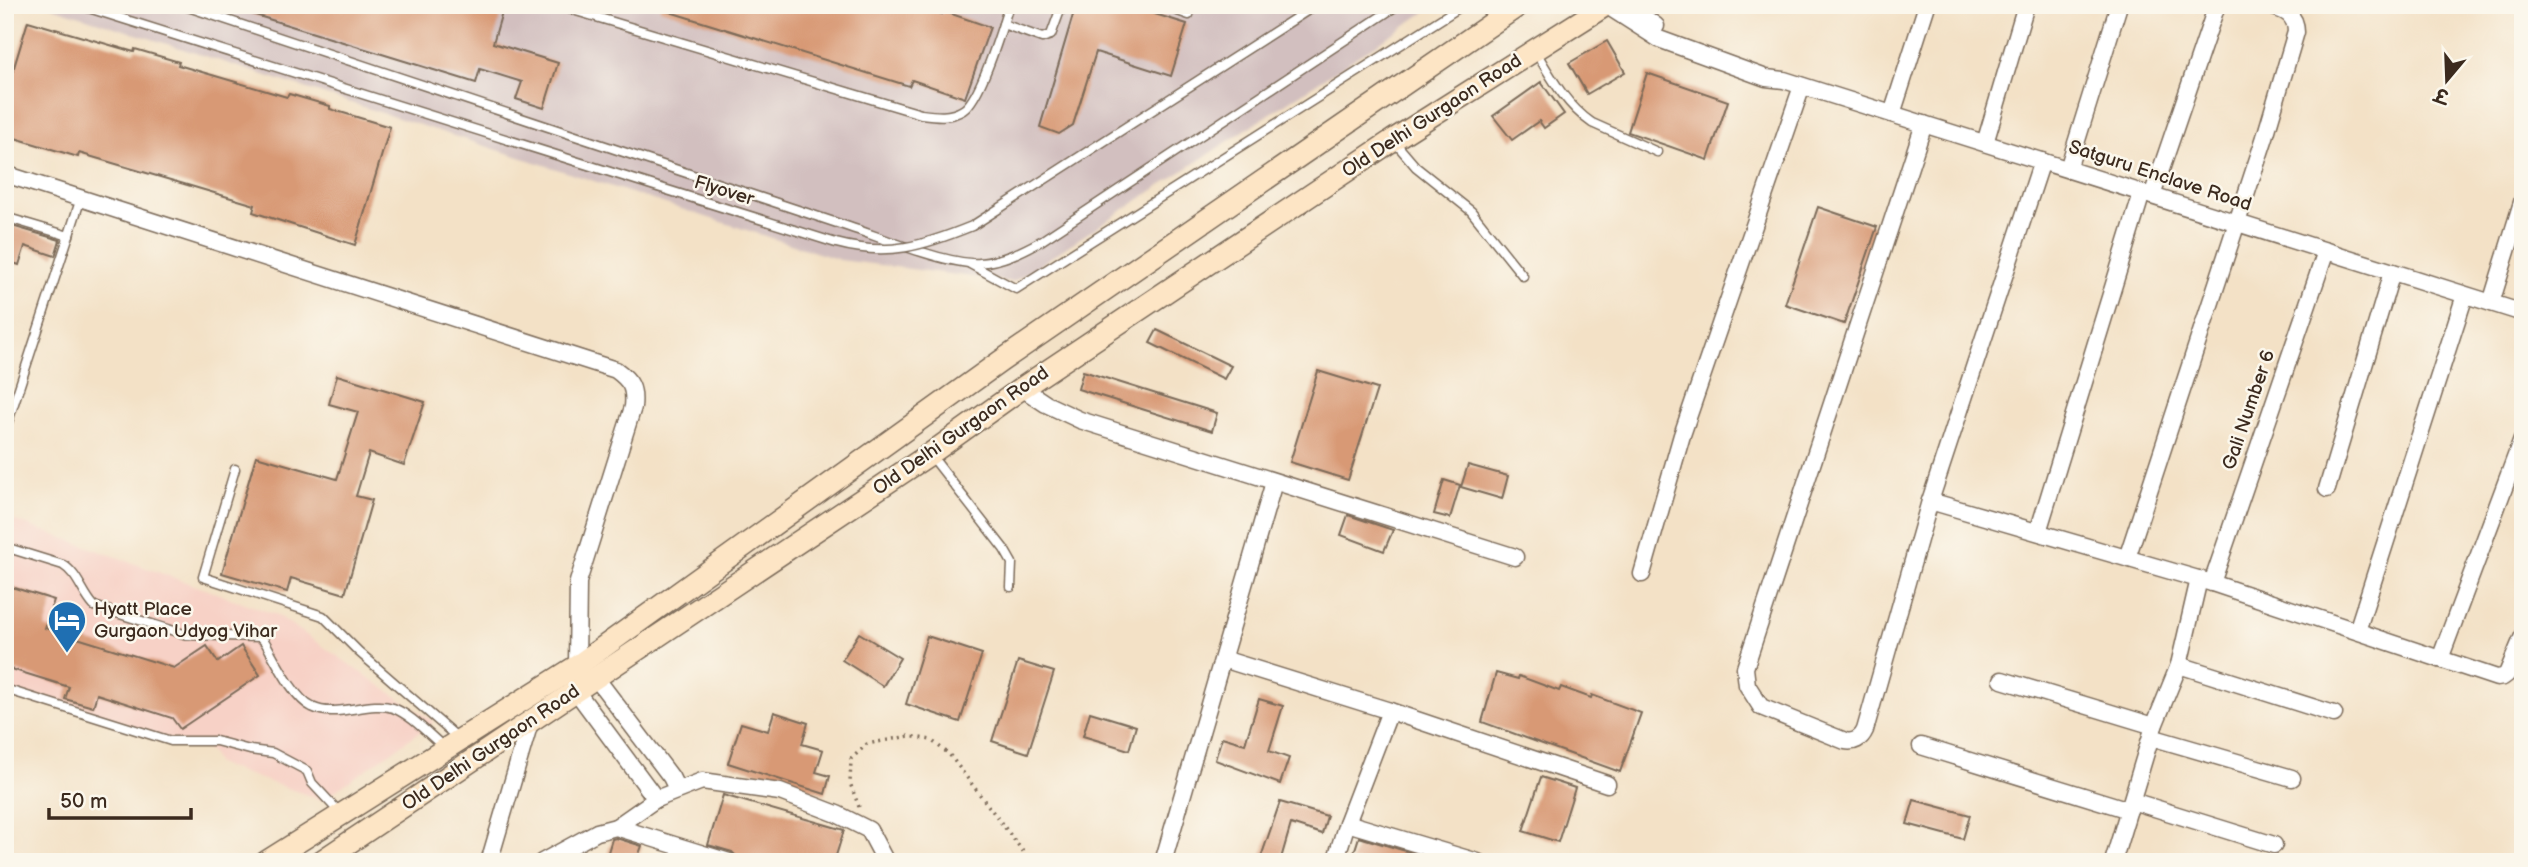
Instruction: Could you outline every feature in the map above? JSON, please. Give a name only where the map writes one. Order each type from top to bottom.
[{"type":"main road","name":"Old Delhi Gurgaon Road","points":[[266,862],[578,666],[950,398],[1519,5]]},
{"type":"main road","name":"Old Delhi Gurgaon Road","points":[[330,858],[531,719],[930,454],[1022,388],[1393,140],[1606,5]]},
{"type":"main road","points":[[950,398],[970,425]]},
{"type":"street","name":"Satguru Enclave Road","points":[[1606,5],[1659,39],[1766,78],[1784,80],[2523,313]]},
{"type":"street","name":"Satguru Enclave Road","points":[[1632,5],[1651,24],[1771,69],[1784,80]]},
{"type":"street","points":[[1892,114],[1927,5]]},
{"type":"street","points":[[1985,143],[2026,5]]},
{"type":"street","points":[[2068,169],[2119,5]]},
{"type":"street","points":[[2038,532],[2147,194],[2217,5]]},
{"type":"street","points":[[2127,558],[2237,223],[2296,32],[2296,22],[2291,15],[2267,5]]},
{"type":"street","points":[[1642,574],[1682,435],[1802,86]]},
{"type":"street","points":[[1924,124],[1745,668],[1746,685],[1761,708],[1845,741],[1852,742],[1863,736],[1930,501],[2042,161]]},
{"type":"street","points":[[5,174],[616,370],[630,380],[635,391],[633,407],[579,582],[578,666]]},
{"type":"street","points":[[2491,303],[2523,199]]},
{"type":"street","name":"Gali Number 6","points":[[2113,862],[2153,732],[2179,666],[2205,581],[2326,251]]},
{"type":"street","points":[[2327,489],[2392,272]]},
{"type":"street","points":[[2357,631],[2466,295]]},
{"type":"street","points":[[1022,388],[1063,414],[1515,557]]},
{"type":"street","points":[[2440,659],[2523,437]]},
{"type":"street","points":[[1163,862],[1275,482]]},
{"type":"street","points":[[1930,501],[2205,581],[2497,678],[2503,677],[2510,668],[2523,636]]},
{"type":"street","points":[[1223,659],[1390,711],[1607,784]]},
{"type":"street","points":[[2179,666],[2334,714]]},
{"type":"street","points":[[596,678],[671,777],[677,789]]},
{"type":"street","points":[[2002,680],[2292,778]]},
{"type":"street","points":[[576,691],[656,799]]},
{"type":"street","points":[[1335,862],[1390,711]]},
{"type":"street","points":[[489,862],[531,719]]},
{"type":"street","points":[[1921,746],[2274,845]]},
{"type":"street","points":[[542,862],[597,832],[616,827],[656,799],[702,780],[780,792],[837,814],[869,830],[886,862]]},
{"type":"street","points":[[1347,823],[1478,862]]},
{"type":"street","points":[[616,827],[729,862]]},
{"type":"lane","name":"Flyover","points":[[79,5],[836,243],[861,250],[882,251],[935,241],[972,226],[1316,5]]},
{"type":"lane","points":[[182,5],[849,227],[967,263],[999,260],[1041,241],[1398,5]]},
{"type":"lane","points":[[556,5],[921,114],[942,117],[967,108],[978,93],[1009,5]]},
{"type":"lane","points":[[1003,24],[1042,38],[1047,37],[1053,31],[1062,5]]},
{"type":"lane","points":[[1161,5],[1189,15]]},
{"type":"lane","points":[[967,263],[1017,289],[1463,5]]},
{"type":"lane","points":[[1534,50],[1563,96],[1583,117],[1657,152]]},
{"type":"lane","points":[[1393,140],[1416,167],[1471,211],[1523,276]]},
{"type":"lane","points":[[5,431],[81,198]]},
{"type":"lane","points":[[5,217],[69,236]]},
{"type":"lane","points":[[930,454],[1008,556],[1012,563],[1011,587]]},
{"type":"lane","points":[[235,469],[203,577],[323,616],[453,745]]},
{"type":"lane","points":[[5,547],[71,570],[87,599],[94,606],[187,635],[260,638],[300,698],[312,707],[324,710],[392,708],[453,745]]},
{"type":"lane","points":[[5,689],[171,741],[216,741],[273,754],[307,771],[312,783],[341,814]]},
{"type":"path","points":[[869,830],[850,783],[851,760],[867,744],[909,736],[921,737],[940,746],[949,754],[1031,862]]},
{"type":"shaded area","points":[[46,5],[1436,5],[1013,282],[840,260]]},
{"type":"shaded area","points":[[5,517],[277,615],[434,722],[322,800],[217,764],[210,751],[5,691]]},
{"type":"building","points":[[236,5],[504,5],[493,43],[558,63],[544,108],[516,99],[522,82],[480,69],[476,83],[236,9]]},
{"type":"building","points":[[660,5],[913,5],[942,14],[943,11],[990,27],[965,98],[912,80],[909,86],[660,9]]},
{"type":"building","points":[[1076,5],[1126,5],[1187,24],[1171,76],[1096,52],[1073,125],[1059,134],[1040,127]]},
{"type":"building","points":[[28,21],[134,52],[135,49],[179,62],[178,65],[287,97],[289,94],[330,106],[330,109],[390,127],[355,245],[253,212],[255,205],[79,153],[78,157],[5,135],[5,97]]},
{"type":"building","points":[[1607,41],[1625,72],[1587,94],[1569,63]]},
{"type":"building","points":[[1647,73],[1728,101],[1708,160],[1628,132]]},
{"type":"building","points":[[1541,82],[1564,114],[1544,128],[1539,121],[1512,140],[1493,116]]},
{"type":"building","points":[[1818,207],[1877,227],[1844,324],[1785,304]]},
{"type":"building","points":[[5,224],[60,240],[55,256],[25,246],[19,265],[5,260]]},
{"type":"building","points":[[1157,330],[1231,366],[1224,379],[1150,343]]},
{"type":"building","points":[[1083,371],[1217,413],[1212,431],[1078,389]]},
{"type":"building","points":[[1318,371],[1377,389],[1348,480],[1290,462]]},
{"type":"building","points":[[337,375],[425,402],[404,465],[369,453],[356,496],[372,500],[345,594],[291,578],[287,592],[222,573],[256,456],[337,479],[358,412],[329,404]]},
{"type":"building","points":[[1468,465],[1508,476],[1502,499],[1461,487]]},
{"type":"building","points":[[1444,480],[1460,485],[1450,518],[1434,514]]},
{"type":"building","points":[[1348,515],[1393,530],[1384,551],[1341,535]]},
{"type":"building","name":"Hyatt Place Gurgaon Udyog Vihar","points":[[5,585],[54,600],[45,628],[174,668],[207,646],[218,662],[241,646],[260,675],[180,729],[172,718],[97,694],[93,707],[65,699],[69,687],[5,667]]},
{"type":"building","points":[[859,633],[900,658],[883,686],[842,660]]},
{"type":"building","points":[[927,636],[982,654],[960,722],[906,704]]},
{"type":"building","points":[[1018,661],[1054,672],[1028,753],[992,741]]},
{"type":"building","points":[[1496,673],[1518,679],[1519,676],[1559,691],[1561,687],[1591,698],[1592,695],[1641,713],[1620,772],[1482,722]]},
{"type":"building","points":[[1259,699],[1283,706],[1269,751],[1289,758],[1280,784],[1215,760],[1222,737],[1245,744]]},
{"type":"building","points":[[774,712],[808,723],[802,744],[823,750],[816,772],[830,776],[825,794],[728,763],[741,723],[768,731]]},
{"type":"building","points":[[1090,712],[1136,726],[1129,750],[1083,736]]},
{"type":"building","points":[[1541,777],[1575,788],[1558,842],[1523,831]]},
{"type":"building","points":[[723,795],[844,830],[834,862],[751,862],[738,858],[732,852],[708,845]]},
{"type":"building","points":[[1914,800],[1970,815],[1963,839],[1907,824]]},
{"type":"building","points":[[1280,802],[1327,816],[1322,834],[1291,824],[1280,862],[1276,862],[1261,857]]},
{"type":"building","points":[[1359,837],[1439,861],[1439,862],[1351,862]]},
{"type":"building","points":[[612,839],[642,846],[636,862],[605,862]]},
{"type":"place","name":"Hyatt Place Gurgaon Udyog Vihar","points":[[67,654]]}]
